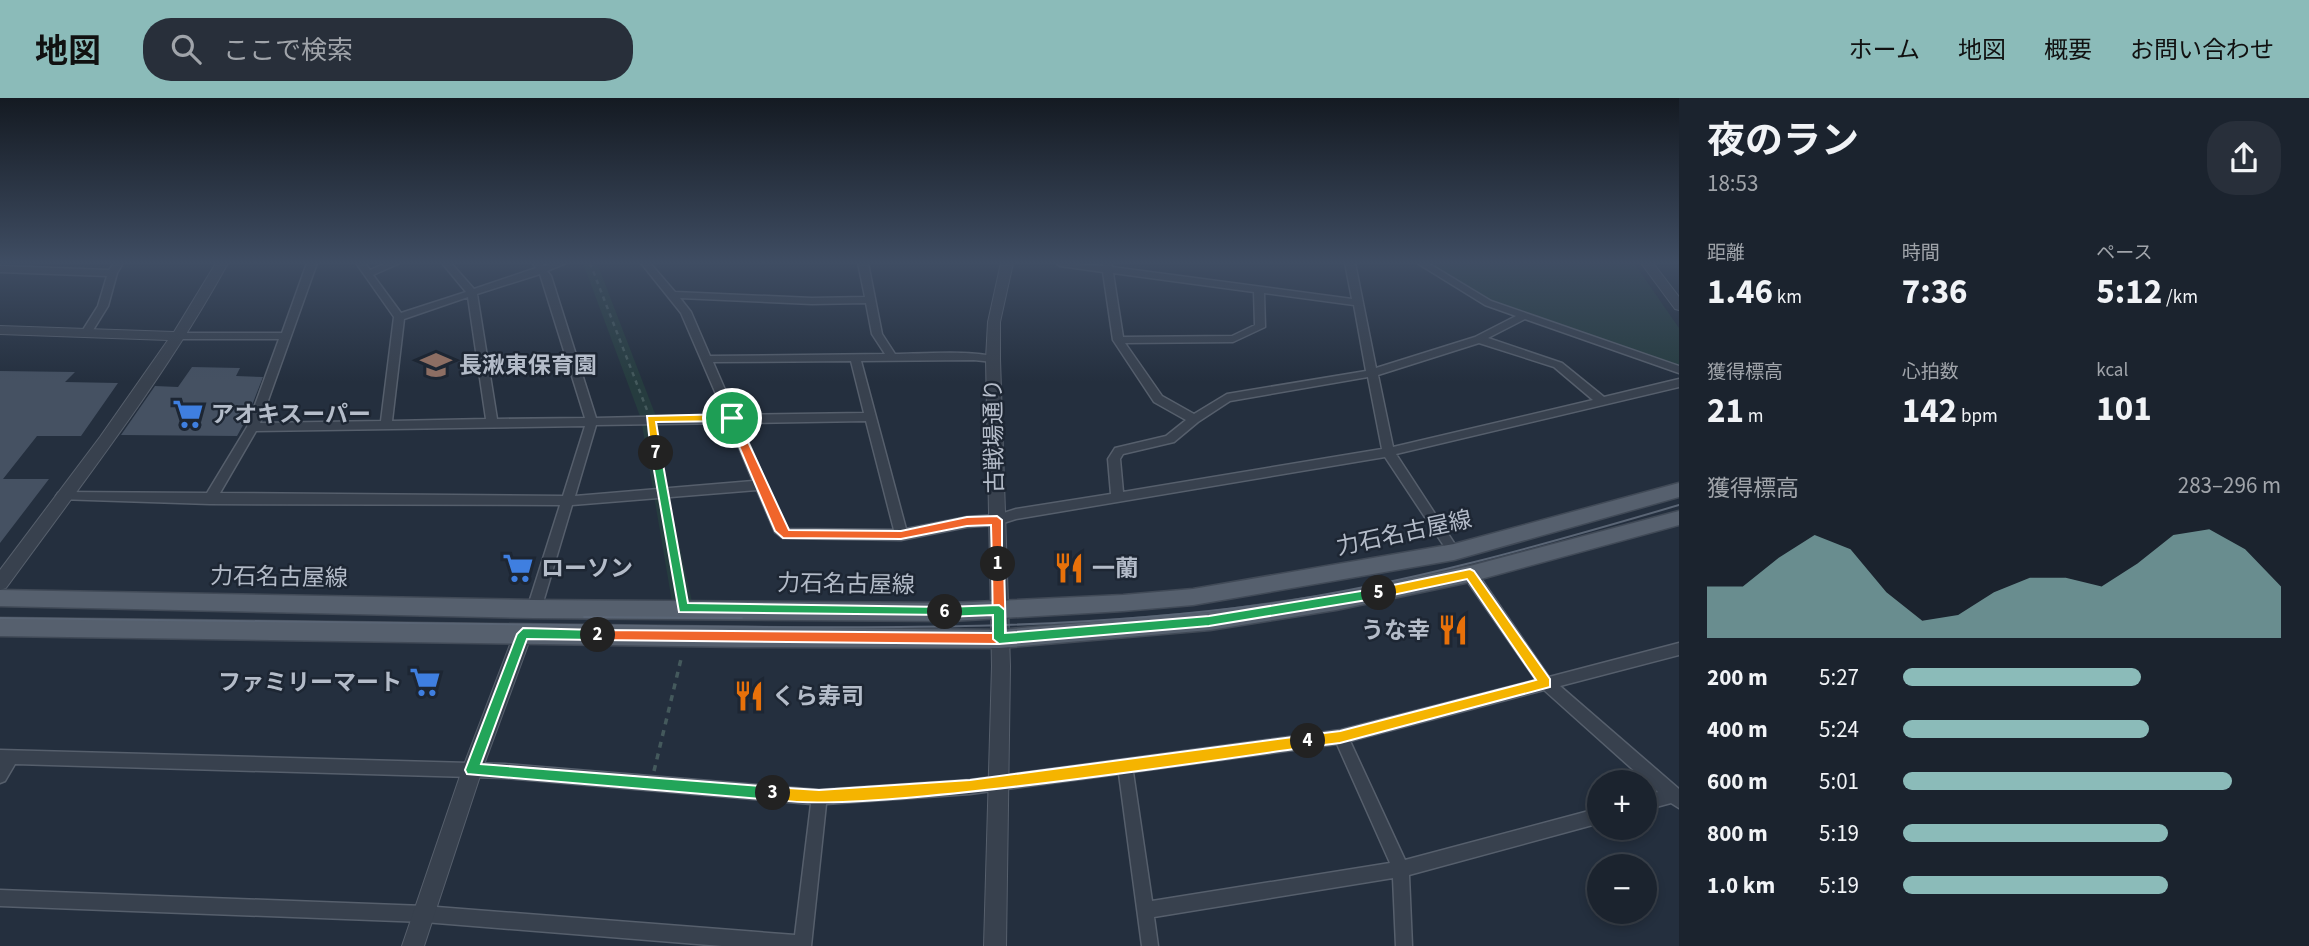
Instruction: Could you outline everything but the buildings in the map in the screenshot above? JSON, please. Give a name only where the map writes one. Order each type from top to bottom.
[{"type":"main road","name":"力石名古屋線","points":[[0,598],[534,608],[999,610],[1193,597],[1310,579],[1454,552],[1679,490]]},
{"type":"main road","points":[[0,627],[999,639],[1209,621],[1336,602],[1470,574],[1679,518]]},
{"type":"street","points":[[86,333],[104,303]]},
{"type":"street","points":[[0,583],[200,303]]},
{"type":"street","points":[[210,499],[225,478],[253,427],[298,303]]},
{"type":"street","points":[[386,425],[399,317],[388,303]]},
{"type":"street","points":[[399,317],[443,303]]},
{"type":"street","points":[[473,303],[492,422]]},
{"type":"street","points":[[534,608],[592,421],[551,303]]},
{"type":"street","points":[[679,303],[686,312],[781,531],[787,535],[901,535],[967,522],[997,520],[1016,514],[1117,496],[1388,452],[1679,383]]},
{"type":"street","points":[[871,303],[877,334],[892,357]]},
{"type":"street","name":"古戦場通り","points":[[995,946],[996,783],[1001,666],[993,359],[994,322],[998,303]]},
{"type":"street","points":[[1112,303],[1118,340],[1158,399],[1194,419]]},
{"type":"street","points":[[1118,340],[1233,339],[1260,327],[1259,303]]},
{"type":"street","points":[[1356,303],[1359,303],[1388,452],[1454,552]]},
{"type":"street","points":[[1489,303],[1522,317],[1679,370]]},
{"type":"street","points":[[1117,496],[1115,455],[1119,451],[1170,439],[1194,419],[1227,398],[1373,373],[1479,339],[1522,317]]},
{"type":"street","points":[[0,330],[178,336],[286,336]]},
{"type":"street","points":[[1479,339],[1558,365],[1601,400]]},
{"type":"street","points":[[855,357],[901,535]]},
{"type":"street","points":[[706,359],[993,359]]},
{"type":"street","points":[[253,427],[870,417]]},
{"type":"street","points":[[62,496],[568,501],[761,485]]},
{"type":"street","points":[[1470,574],[1545,683],[1677,797]]},
{"type":"street","points":[[413,946],[472,770],[523,634]]},
{"type":"street","points":[[0,776],[5,757],[472,770],[819,797],[996,783],[1340,737],[1679,649]]},
{"type":"street","points":[[1340,737],[1401,869],[1404,946]]},
{"type":"street","points":[[1125,765],[1150,946]]},
{"type":"street","points":[[0,898],[424,914],[802,945],[819,797]]},
{"type":"street","points":[[1657,801],[1677,797]]},
{"type":"street","points":[[1145,909],[1401,869],[1587,819]]},
{"type":"path","points":[[605,303],[650,419],[683,608]]},
{"type":"path","points":[[651,783],[684,648]]},
{"type":"green space","points":[[598,303],[612,303],[657,419],[668,494],[692,602],[672,602],[641,419]]},
{"type":"green space","points":[[1496,303],[1661,303],[1679,328],[1679,368]]},
{"type":"tram line","points":[[0,618],[808,627],[961,626],[1113,620],[1266,604],[1371,586],[1526,549],[1679,505]]},
{"type":"tram line","points":[[584,617],[742,618]]},
{"type":"place","name":"長湫東保育園","points":[[436,365]]},
{"type":"place","name":"アオキスーパー","points":[[188,414]]},
{"type":"place","name":"ローソン","points":[[518,568]]},
{"type":"place","name":"一蘭","points":[[1069,568]]},
{"type":"place","name":"うな幸","points":[[1453,630]]},
{"type":"place","name":"ファミリーマート","points":[[425,682]]},
{"type":"place","name":"くら寿司","points":[[749,696]]},
{"type":"route","points":[[732,418],[650,419],[683,608],[951,612],[999,610],[999,639],[1209,621],[1336,602],[1470,574],[1545,683],[1340,737],[970,787],[819,797],[472,770],[483,747],[523,634],[999,639],[999,610],[997,520],[967,522],[901,535],[787,535],[781,531],[732,418]]}]
